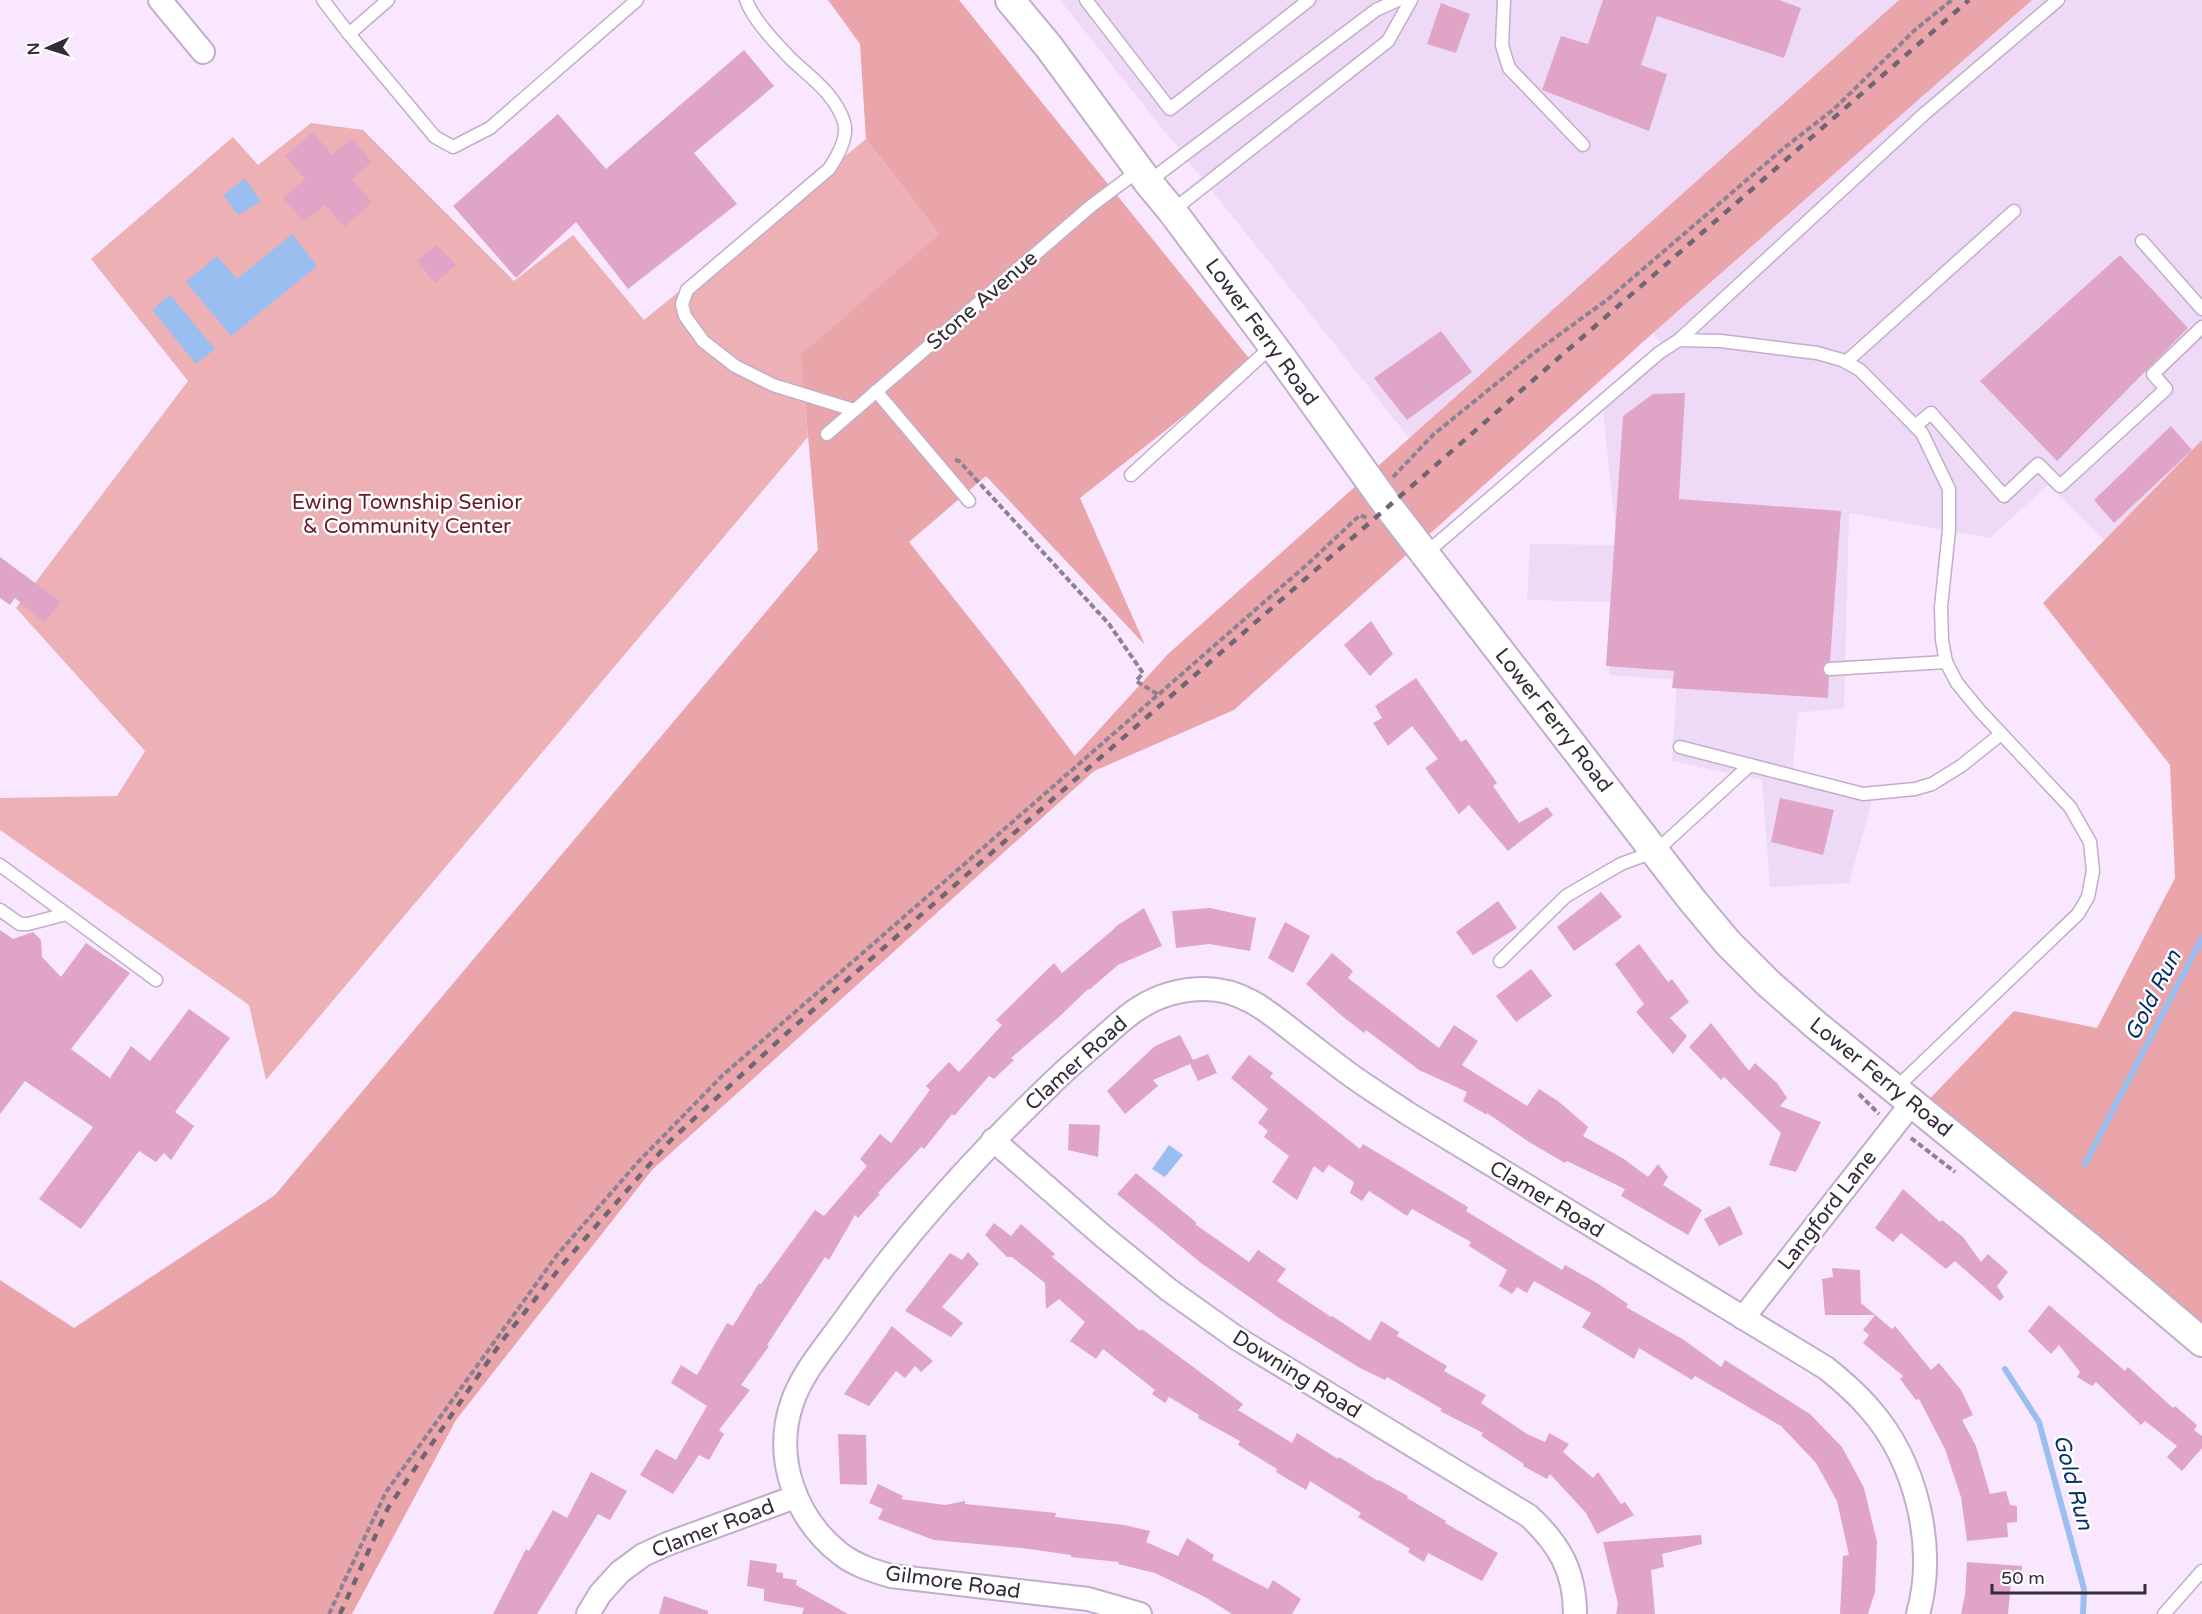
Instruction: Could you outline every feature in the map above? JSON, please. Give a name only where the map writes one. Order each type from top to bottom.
[{"type":"street","points":[[160,0],[203,52]]},
{"type":"street","name":"Lower Ferry Road","points":[[1010,0],[1049,47],[1172,211],[1377,492],[1692,900],[1721,934],[1768,983],[1817,1026],[2202,1342]]},
{"type":"street","name":"Clamer Road","points":[[588,1614],[600,1594],[620,1572],[643,1555],[795,1497],[785,1454],[786,1428],[792,1403],[803,1377],[878,1272],[936,1202],[993,1140],[1071,1064],[1136,1009],[1159,997],[1182,990],[1207,989],[1232,993],[1264,1008],[1352,1076],[1407,1113],[1826,1368],[1845,1383],[1870,1409],[1887,1432],[1908,1474],[1917,1500],[1924,1537],[1924,1570],[1918,1614]]},
{"type":"street","name":"Langford Lane","points":[[1743,1317],[1903,1096]]},
{"type":"street","name":"Downing Road","points":[[993,1140],[1160,1283],[1238,1339],[1529,1516],[1547,1533],[1561,1553],[1571,1577],[1575,1614]]},
{"type":"street","name":"Gilmore Road","points":[[795,1497],[806,1518],[824,1539],[844,1556],[866,1568],[891,1576],[1088,1599],[1140,1614]]},
{"type":"lane","points":[[323,0],[435,137],[453,147],[490,128],[637,0]]},
{"type":"lane","points":[[349,34],[388,0]]},
{"type":"lane","points":[[746,0],[751,12],[790,57],[827,91],[845,123],[842,150],[829,169],[687,290],[682,304],[685,316],[704,341],[735,366],[773,385],[854,410]]},
{"type":"lane","points":[[1086,0],[1170,109],[1302,2]]},
{"type":"lane","name":"Stone Avenue","points":[[826,434],[1091,207],[1144,176],[1376,10],[1398,0]]},
{"type":"lane","points":[[1172,211],[1388,41],[1411,0]]},
{"type":"lane","points":[[1504,0],[1502,45],[1509,68],[1583,145]]},
{"type":"lane","points":[[1425,554],[1659,353],[1679,340],[1923,115],[2058,0]]},
{"type":"lane","points":[[1846,362],[2014,211]]},
{"type":"lane","points":[[2142,242],[2202,309]]},
{"type":"lane","points":[[1915,426],[1931,413],[2004,496],[2038,464],[2060,486],[2166,388],[2153,374],[2202,327]]},
{"type":"lane","points":[[1679,340],[1721,341],[1817,353],[1846,362],[1860,370],[1922,433],[1949,489],[1949,530],[1941,607],[1942,640],[1946,662],[1957,683],[2001,734],[2070,807],[2090,842],[2093,871],[2088,897],[2078,914],[1903,1096]]},
{"type":"lane","points":[[1131,475],[1272,346]]},
{"type":"lane","points":[[876,391],[969,501]]},
{"type":"lane","points":[[1830,669],[1946,662]]},
{"type":"lane","points":[[1680,747],[1863,794],[1915,789],[1932,784],[1961,766],[2001,734]]},
{"type":"lane","points":[[1500,961],[1566,896],[1621,864],[1656,851],[1750,765]]},
{"type":"lane","points":[[0,865],[156,980]]},
{"type":"lane","points":[[0,910],[20,924],[66,914]]},
{"type":"lane","points":[[2164,1614],[2202,1571]]},
{"type":"path","points":[[1377,492],[1434,434],[1534,354],[1608,300],[1784,148],[1834,109],[1916,29],[1952,0]]},
{"type":"path","points":[[932,457],[959,461],[1110,624],[1143,673],[1136,681],[1159,695]]},
{"type":"path","points":[[329,1614],[386,1492],[557,1255],[638,1162],[723,1075],[1159,695],[1360,515],[1372,520]]},
{"type":"shaded area","points":[[828,0],[959,0],[1252,362],[1080,498],[1145,645],[986,476],[909,542],[1075,756],[1168,654],[1899,0],[2032,0],[1653,333],[1234,710],[1094,771],[652,1170],[456,1420],[352,1614],[0,1614],[0,1280],[74,1328],[275,1195],[818,550],[801,355],[939,234],[866,139],[860,44]]},
{"type":"shaded area","points":[[1060,0],[1936,0],[1421,453]]},
{"type":"shaded area","points":[[2032,0],[2202,0],[2202,440],[2104,540],[2048,485],[1990,538],[1849,513],[1844,708],[1798,713],[1792,777],[1875,790],[1849,883],[1770,887],[1762,780],[1672,761],[1677,680],[1609,675],[1613,602],[1527,600],[1530,544],[1617,545],[1603,409],[1669,354],[1653,333]]},
{"type":"shaded area","points":[[2202,440],[2202,1337],[1918,1111],[2014,1011],[2097,1028],[2175,878],[2170,765],[2043,603]]},
{"type":"green space","name":"Ewing Township Senior & Community Center","points":[[311,123],[363,130],[514,281],[573,235],[644,320],[866,139],[939,234],[802,361],[808,437],[266,1080],[249,1005],[0,830],[0,798],[117,796],[145,751],[16,608],[188,381],[91,259],[233,137],[258,165]]},
{"type":"water","points":[[245,178],[261,202],[238,215],[223,195]]},
{"type":"water","points":[[292,234],[317,266],[231,336],[186,282],[217,256],[237,279]]},
{"type":"water","points":[[170,295],[215,349],[196,364],[152,310]]},
{"type":"water","points":[[1169,1145],[1183,1155],[1165,1177],[1152,1169]]},
{"type":"building","points":[[1603,0],[1779,0],[1801,8],[1784,58],[1657,16],[1641,65],[1667,74],[1649,131],[1542,90],[1561,36],[1588,44]]},
{"type":"building","points":[[1441,3],[1470,14],[1456,53],[1427,44]]},
{"type":"building","points":[[744,50],[774,86],[694,153],[737,204],[628,289],[576,222],[516,278],[453,206],[558,114],[606,169]]},
{"type":"building","points":[[313,132],[332,155],[352,138],[372,162],[352,179],[372,203],[344,227],[325,204],[304,222],[283,198],[305,179],[285,156]]},
{"type":"building","points":[[437,245],[456,265],[435,283],[416,261]]},
{"type":"building","points":[[2120,255],[2188,328],[2057,461],[1980,381]]},
{"type":"building","points":[[1441,331],[1472,372],[1407,420],[1374,378]]},
{"type":"building","points":[[1685,393],[1679,499],[1841,511],[1830,661],[1825,663],[1822,669],[1829,677],[1828,698],[1672,688],[1674,671],[1606,666],[1623,416],[1653,394]]},
{"type":"building","points":[[2171,426],[2192,450],[2114,523],[2094,500]]},
{"type":"building","points":[[0,557],[61,602],[44,623],[15,598],[10,605],[0,598]]},
{"type":"building","points":[[1371,621],[1393,654],[1370,676],[1344,645]]},
{"type":"building","points":[[1416,678],[1461,742],[1466,739],[1497,783],[1493,786],[1519,823],[1547,807],[1553,815],[1508,851],[1469,805],[1459,814],[1425,768],[1438,759],[1412,726],[1388,746],[1373,723],[1382,718],[1375,706]]},
{"type":"building","points":[[1780,798],[1834,810],[1823,855],[1771,842]]},
{"type":"building","points":[[1601,892],[1622,917],[1574,951],[1557,927]]},
{"type":"building","points":[[1498,901],[1517,928],[1473,955],[1456,932]]},
{"type":"building","points":[[1144,908],[1162,946],[1118,965],[1088,989],[1011,1058],[1014,1060],[994,1079],[989,1076],[954,1116],[952,1114],[924,1149],[921,1147],[878,1193],[880,1194],[858,1218],[855,1215],[829,1260],[825,1257],[767,1345],[769,1346],[741,1385],[750,1390],[719,1430],[724,1434],[709,1460],[699,1455],[673,1494],[640,1475],[656,1449],[676,1460],[707,1406],[671,1383],[681,1365],[697,1375],[727,1323],[733,1326],[759,1283],[761,1284],[815,1210],[824,1216],[867,1166],[860,1159],[880,1134],[891,1143],[930,1090],[926,1086],[949,1062],[959,1072],[1002,1025],[996,1020],[1054,963],[1062,973],[1115,927]]},
{"type":"building","points":[[1210,908],[1256,918],[1250,951],[1209,944],[1176,948],[1172,911]]},
{"type":"building","points":[[1285,922],[1310,936],[1293,973],[1268,958]]},
{"type":"building","points":[[0,930],[13,939],[33,932],[41,940],[42,957],[61,977],[86,943],[130,973],[71,1049],[110,1078],[131,1046],[150,1061],[189,1009],[230,1038],[175,1112],[194,1126],[171,1160],[164,1153],[156,1162],[139,1151],[81,1229],[39,1199],[93,1127],[25,1081],[0,1114]]},
{"type":"building","points":[[1639,944],[1668,982],[1672,979],[1689,1002],[1670,1018],[1687,1036],[1673,1054],[1636,1012],[1644,1004],[1615,964]]},
{"type":"building","points":[[1332,953],[1353,971],[1348,978],[1439,1048],[1454,1025],[1478,1041],[1462,1065],[1527,1106],[1539,1089],[1558,1101],[1588,1127],[1583,1136],[1624,1159],[1648,1177],[1658,1164],[1668,1177],[1663,1185],[1702,1210],[1688,1235],[1621,1196],[1625,1189],[1567,1161],[1565,1163],[1487,1113],[1487,1115],[1463,1101],[1467,1092],[1419,1070],[1366,1030],[1364,1033],[1342,1016],[1306,984]]},
{"type":"building","points":[[1531,969],[1552,996],[1516,1022],[1496,996]]},
{"type":"building","points":[[1711,1023],[1749,1071],[1755,1063],[1777,1083],[1787,1098],[1780,1106],[1821,1122],[1796,1172],[1769,1165],[1781,1133],[1724,1077],[1721,1080],[1689,1047]]},
{"type":"building","points":[[1180,1035],[1193,1060],[1208,1054],[1217,1073],[1198,1081],[1190,1064],[1153,1080],[1158,1086],[1125,1114],[1107,1091],[1155,1046]]},
{"type":"building","points":[[1249,1055],[1273,1073],[1270,1077],[1360,1149],[1363,1144],[1468,1207],[1466,1211],[1562,1270],[1565,1265],[1597,1283],[1628,1304],[1626,1307],[1684,1340],[1721,1367],[1725,1360],[1810,1414],[1842,1447],[1864,1488],[1877,1542],[1875,1592],[1868,1614],[1840,1614],[1843,1556],[1849,1555],[1837,1501],[1816,1463],[1781,1426],[1695,1376],[1692,1380],[1639,1348],[1634,1359],[1582,1327],[1591,1313],[1534,1281],[1527,1293],[1517,1287],[1512,1294],[1499,1286],[1507,1270],[1469,1246],[1471,1242],[1412,1209],[1407,1216],[1369,1191],[1362,1201],[1350,1193],[1354,1182],[1329,1165],[1323,1173],[1314,1166],[1297,1200],[1272,1182],[1289,1156],[1264,1137],[1268,1131],[1258,1123],[1268,1109],[1231,1078]]},
{"type":"building","points":[[1069,1124],[1100,1125],[1098,1157],[1068,1150]]},
{"type":"building","points":[[1136,1173],[1197,1223],[1195,1224],[1249,1262],[1258,1250],[1286,1269],[1277,1281],[1331,1317],[1370,1341],[1381,1321],[1399,1332],[1397,1336],[1447,1366],[1444,1371],[1486,1395],[1481,1403],[1527,1434],[1545,1442],[1549,1433],[1569,1444],[1563,1452],[1593,1478],[1598,1472],[1621,1504],[1625,1502],[1634,1515],[1597,1534],[1586,1513],[1550,1474],[1547,1479],[1523,1466],[1524,1464],[1481,1436],[1483,1433],[1440,1411],[1442,1409],[1387,1377],[1385,1380],[1360,1368],[1282,1320],[1201,1263],[1117,1194]]},
{"type":"building","points":[[1903,1189],[1940,1222],[1942,1220],[1963,1237],[1981,1262],[1988,1254],[2008,1272],[1997,1286],[2004,1297],[2000,1301],[1955,1261],[1946,1269],[1901,1233],[1893,1242],[1875,1228]]},
{"type":"building","points":[[1730,1206],[1743,1234],[1719,1246],[1704,1219]]},
{"type":"building","points":[[994,1223],[1011,1236],[1021,1224],[1055,1254],[1052,1257],[1140,1331],[1142,1329],[1243,1404],[1238,1410],[1292,1443],[1297,1433],[1338,1459],[1339,1457],[1408,1496],[1407,1498],[1446,1521],[1445,1523],[1498,1553],[1482,1581],[1428,1553],[1424,1562],[1408,1552],[1410,1549],[1358,1517],[1361,1513],[1310,1481],[1306,1490],[1238,1445],[1240,1441],[1198,1418],[1199,1415],[1169,1397],[1165,1403],[1152,1394],[1155,1390],[1103,1349],[1096,1359],[1070,1341],[1085,1322],[1059,1299],[1046,1309],[1045,1283],[1012,1257],[1007,1257],[985,1235]]},
{"type":"building","points":[[968,1252],[979,1264],[942,1307],[963,1323],[951,1337],[905,1311],[950,1253],[962,1260]]},
{"type":"building","points":[[1832,1268],[1860,1270],[1861,1303],[1892,1329],[1895,1326],[1931,1370],[1939,1363],[1961,1390],[1973,1415],[1962,1420],[1976,1446],[1990,1494],[2006,1491],[2010,1505],[2017,1506],[2017,1522],[2007,1523],[2008,1537],[1967,1541],[1961,1497],[1945,1449],[1919,1399],[1916,1400],[1900,1379],[1903,1376],[1863,1343],[1869,1335],[1863,1330],[1875,1315],[1825,1315],[1822,1279],[1833,1277]]},
{"type":"building","points":[[2049,1305],[2125,1371],[2128,1367],[2173,1408],[2175,1406],[2197,1425],[2194,1430],[2202,1436],[2202,1448],[2182,1471],[2167,1457],[2177,1446],[2145,1421],[2141,1425],[2096,1382],[2092,1386],[2077,1377],[2080,1372],[2059,1345],[2051,1354],[2028,1331]]},
{"type":"building","points":[[892,1326],[933,1361],[921,1372],[915,1366],[905,1378],[896,1371],[869,1406],[844,1394]]},
{"type":"building","points":[[838,1434],[866,1435],[867,1485],[840,1484]]},
{"type":"building","points":[[591,1472],[627,1491],[610,1520],[598,1514],[537,1614],[493,1614],[526,1549],[529,1551],[553,1510],[567,1518]]},
{"type":"building","points":[[878,1484],[903,1496],[901,1499],[945,1505],[965,1501],[965,1504],[1056,1513],[1055,1517],[1124,1525],[1150,1531],[1146,1542],[1178,1556],[1187,1538],[1214,1555],[1212,1560],[1268,1589],[1273,1580],[1301,1599],[1292,1614],[1232,1614],[1205,1597],[1155,1573],[1118,1564],[1119,1562],[1071,1557],[1071,1555],[1022,1548],[934,1540],[878,1519],[883,1509],[869,1503]]},
{"type":"building","points":[[1701,1535],[1702,1544],[1662,1554],[1664,1567],[1651,1570],[1655,1614],[1616,1614],[1618,1604],[1603,1542]]},
{"type":"building","points":[[750,1560],[777,1564],[776,1572],[783,1573],[783,1578],[797,1580],[796,1585],[848,1614],[802,1614],[804,1608],[764,1601],[764,1589],[747,1586]]},
{"type":"building","points":[[1967,1562],[2022,1566],[2022,1583],[2011,1582],[2008,1614],[1961,1614]]},
{"type":"building","points":[[664,1596],[708,1611],[708,1614],[659,1614]]},
{"type":"waterway","name":"Gold Run","points":[[2085,1164],[2202,938]]},
{"type":"waterway","name":"Gold Run","points":[[2005,1369],[2039,1422],[2084,1589],[2083,1614]]},
{"type":"railway","points":[[340,1614],[388,1508],[502,1341],[563,1264],[670,1141],[788,1032],[1038,812],[1969,0]]}]
